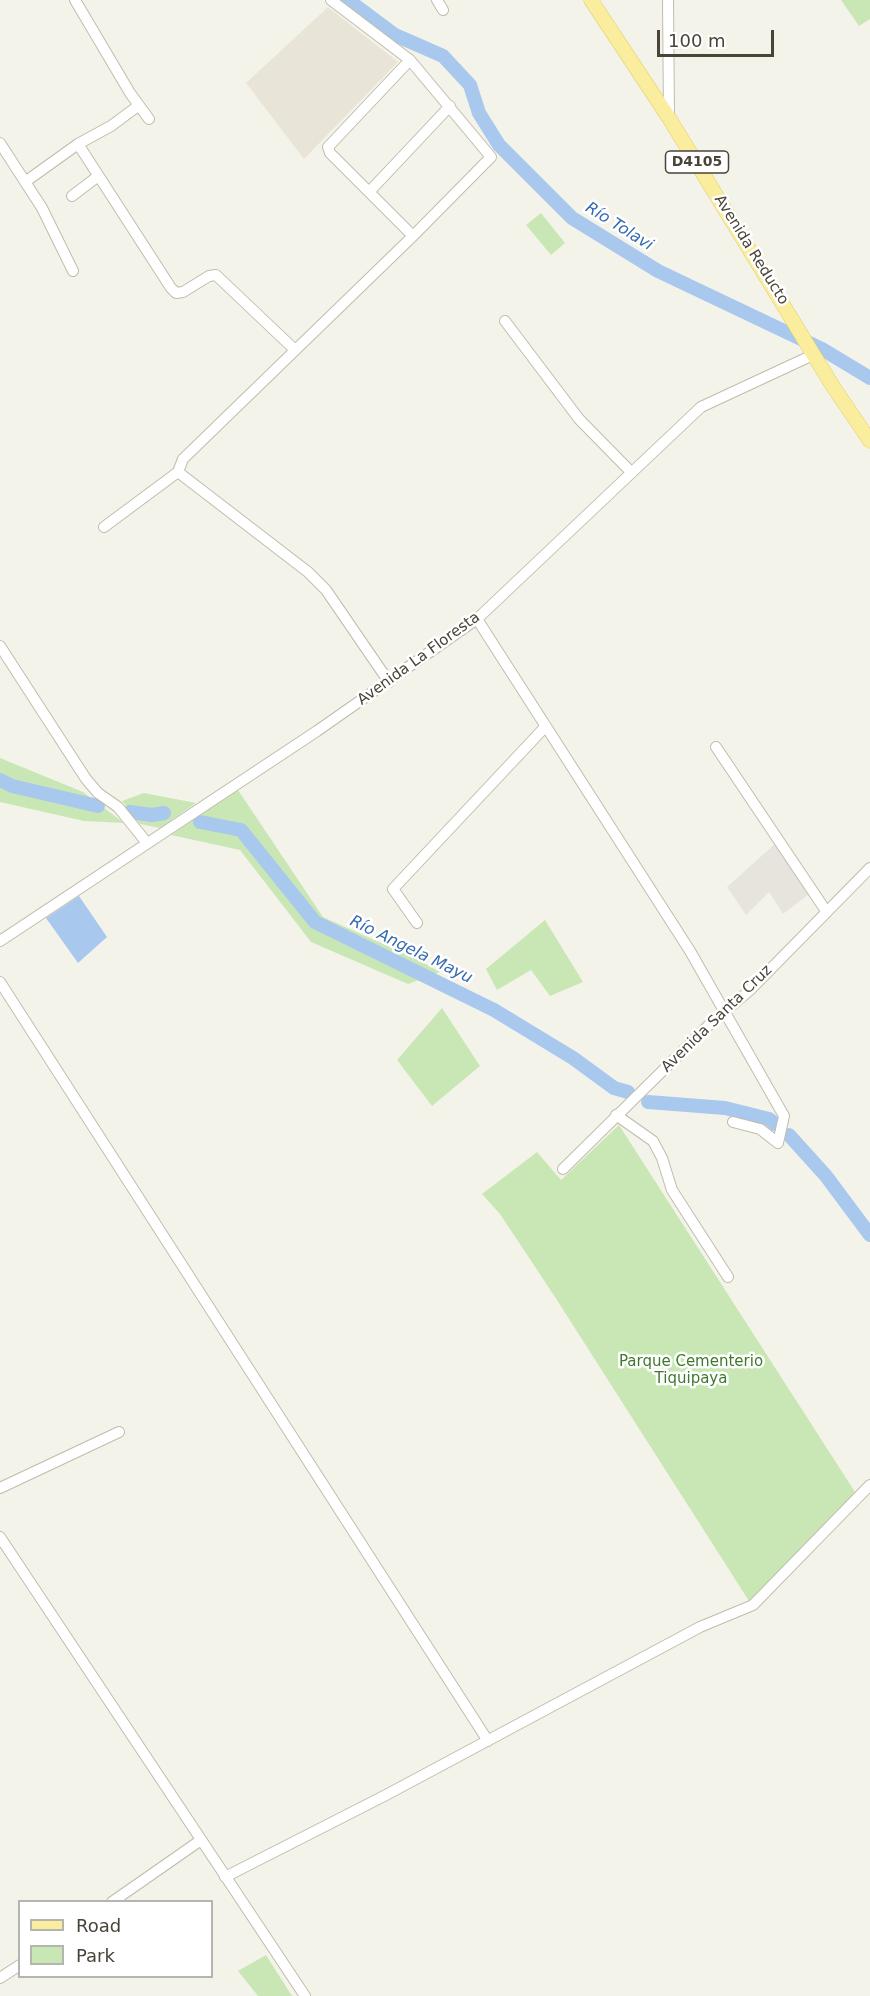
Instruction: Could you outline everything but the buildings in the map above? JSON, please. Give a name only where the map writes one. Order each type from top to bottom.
[{"type":"main road","name":"Avenida Reducto","points":[[591,0],[669,118],[870,441]]},
{"type":"street","points":[[75,0],[138,106],[149,119]]},
{"type":"street","points":[[104,526],[178,472],[183,459],[491,157],[410,60],[331,0]]},
{"type":"street","points":[[437,0],[443,10]]},
{"type":"street","points":[[668,0],[669,118]]},
{"type":"street","points":[[410,60],[328,147],[330,153],[413,236]]},
{"type":"street","points":[[25,182],[78,144],[111,126],[138,106]]},
{"type":"street","points":[[369,192],[450,106]]},
{"type":"street","points":[[0,143],[42,208],[73,271]]},
{"type":"street","points":[[78,144],[97,177],[171,288],[176,292],[183,292],[216,275],[295,350]]},
{"type":"street","points":[[72,196],[97,177]]},
{"type":"street","points":[[505,321],[579,419],[631,472]]},
{"type":"street","name":"Avenida La Floresta","points":[[0,940],[389,682],[477,619],[700,407],[814,352]]},
{"type":"street","points":[[178,472],[308,572],[326,590],[389,682]]},
{"type":"street","points":[[477,619],[545,727],[628,851],[725,1012],[784,1116],[778,1143],[760,1129],[733,1122]]},
{"type":"street","points":[[0,646],[86,779],[98,793],[118,807],[147,843]]},
{"type":"street","points":[[417,923],[393,889],[545,727]]},
{"type":"street","points":[[716,747],[826,911]]},
{"type":"street","name":"Avenida Santa Cruz","points":[[563,1169],[870,868]]},
{"type":"street","points":[[0,982],[488,1741]]},
{"type":"street","points":[[616,1115],[653,1141],[662,1158],[672,1190],[728,1277]]},
{"type":"street","points":[[0,1488],[119,1432]]},
{"type":"street","points":[[225,1877],[488,1741],[700,1627],[753,1605],[870,1485]]},
{"type":"street","points":[[0,1537],[306,1996]]},
{"type":"street","points":[[115,1900],[201,1840]]},
{"type":"street","points":[[0,1978],[18,1966]]},
{"type":"shaded area","points":[[328,7],[398,62],[304,159],[246,83]]},
{"type":"shaded area","points":[[776,843],[809,894],[783,914],[769,892],[746,915],[727,887]]},
{"type":"green space","points":[[841,0],[870,0],[870,19],[859,26]]},
{"type":"green space","points":[[541,213],[565,243],[551,255],[526,225]]},
{"type":"green space","points":[[0,758],[83,792],[124,823],[84,821],[0,802]]},
{"type":"green space","points":[[238,790],[323,917],[417,959],[440,972],[408,984],[311,942],[240,850],[171,835]]},
{"type":"green space","points":[[144,793],[196,803],[160,828],[140,824],[122,801]]},
{"type":"green space","points":[[545,920],[583,982],[550,996],[531,970],[497,990],[486,969]]},
{"type":"green space","points":[[442,1008],[480,1066],[432,1106],[397,1060]]},
{"type":"green space","name":"Parque Cementerio Tiquipaya","points":[[619,1125],[855,1492],[749,1601],[555,1297],[500,1214],[482,1194],[537,1152],[561,1180]]},
{"type":"green space","points":[[266,1955],[292,1996],[258,1996],[238,1971]]},
{"type":"water","points":[[79,896],[107,937],[78,963],[46,918]]},
{"type":"waterway","name":"Río Tolavi","points":[[348,0],[395,35],[443,56],[470,85],[479,113],[499,145],[572,218],[658,271],[822,349],[870,378]]},
{"type":"waterway","name":"Río Angela Mayu","points":[[0,780],[12,786],[98,806]]},
{"type":"waterway","name":"Río Angela Mayu","points":[[130,812],[152,815],[164,813]]},
{"type":"waterway","name":"Río Angela Mayu","points":[[200,822],[241,830],[315,922],[494,1010],[573,1058],[614,1088],[628,1092]]},
{"type":"waterway","name":"Río Angela Mayu","points":[[648,1102],[725,1108],[769,1119],[775,1124]]},
{"type":"waterway","name":"Río Angela Mayu","points":[[789,1135],[826,1176],[870,1235]]}]
